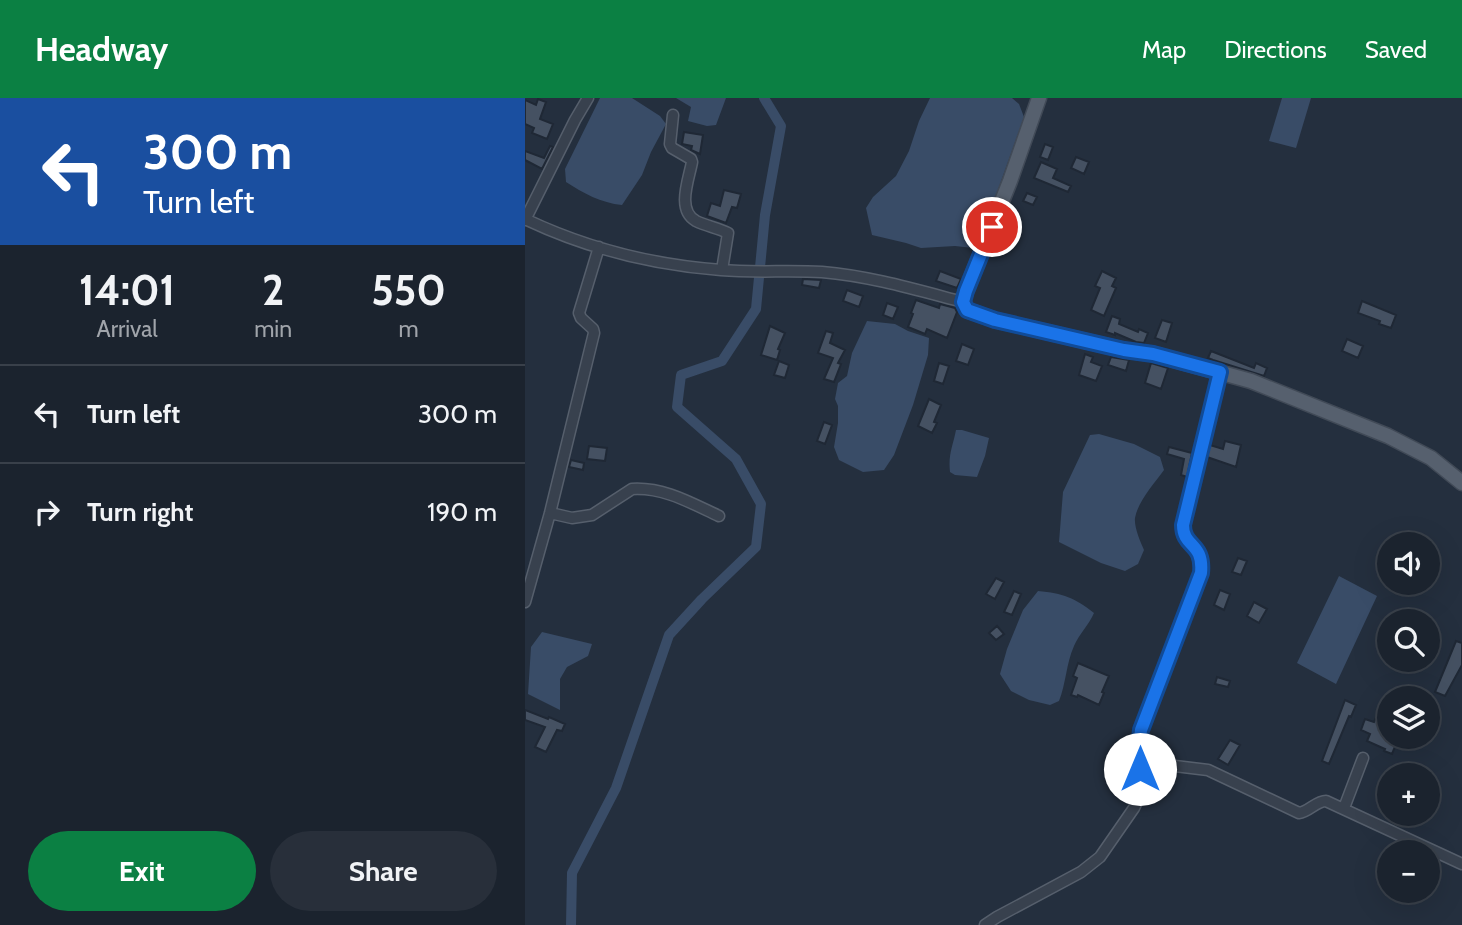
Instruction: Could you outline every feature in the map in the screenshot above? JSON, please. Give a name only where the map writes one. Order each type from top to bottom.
[{"type":"main road","points":[[1039,98],[1010,181],[966,291],[963,302],[967,310],[995,320],[1124,350],[1153,354],[1264,386],[1388,436],[1431,458],[1462,483]]},
{"type":"street","points":[[588,98],[525,220],[568,238],[621,254],[680,266],[824,272],[888,282],[963,302]]},
{"type":"street","points":[[673,115],[670,144],[692,162],[684,201],[687,213],[696,221],[728,233],[728,270]]},
{"type":"street","points":[[525,602],[550,513],[594,333],[579,313],[599,247]]},
{"type":"street","points":[[1147,780],[1140,769],[1138,755],[1141,730],[1201,573],[1201,555],[1183,533],[1183,525],[1220,372]]},
{"type":"street","points":[[550,513],[572,518],[591,515],[632,489],[654,489],[676,495],[719,516]]},
{"type":"street","points":[[1344,808],[1363,758]]},
{"type":"street","points":[[985,925],[1081,872],[1100,857],[1134,808],[1147,780],[1160,771],[1175,766],[1207,770],[1299,813],[1322,801],[1344,808],[1462,864]]},
{"type":"water","points":[[600,98],[632,98],[660,116],[666,124],[642,175],[622,205],[593,197],[566,182],[565,169]]},
{"type":"water","points":[[676,98],[726,98],[716,125],[707,126],[688,121],[691,107]]},
{"type":"water","points":[[930,98],[1012,98],[1019,104],[1024,117],[979,243],[973,248],[921,248],[872,235],[866,208],[873,197],[896,176]]},
{"type":"water","points":[[1282,98],[1311,98],[1296,148],[1269,141]]},
{"type":"water","points":[[867,321],[895,324],[929,338],[928,355],[894,455],[884,470],[863,472],[839,460],[834,447],[838,423],[838,406],[835,399],[838,383],[847,376],[852,353]]},
{"type":"water","points":[[956,430],[989,438],[977,477],[950,472],[950,455]]},
{"type":"water","points":[[1099,434],[1134,444],[1160,457],[1164,470],[1139,505],[1135,526],[1144,550],[1138,564],[1125,571],[1101,563],[1059,542],[1063,492],[1090,435]]},
{"type":"water","points":[[1339,576],[1377,596],[1336,684],[1297,663]]},
{"type":"water","points":[[1038,591],[1068,597],[1094,613],[1074,646],[1059,701],[1050,705],[1029,700],[1011,691],[1000,674],[1023,610]]},
{"type":"water","points":[[542,632],[592,644],[588,656],[567,667],[560,679],[560,710],[528,694],[531,647]]},
{"type":"building","points":[[538,99],[546,102],[540,119],[553,124],[547,139],[532,133],[534,128],[525,124],[525,100],[536,105]]},
{"type":"building","points":[[684,132],[703,135],[700,154],[691,150],[692,146],[682,144]]},
{"type":"building","points":[[1045,144],[1053,147],[1048,160],[1040,157]]},
{"type":"building","points":[[550,146],[553,147],[542,169],[525,160],[525,151],[544,158]]},
{"type":"building","points":[[1076,157],[1089,162],[1084,174],[1071,168]]},
{"type":"building","points":[[1041,162],[1057,169],[1053,178],[1071,186],[1068,192],[1034,178]]},
{"type":"building","points":[[724,190],[741,194],[737,208],[732,207],[726,223],[707,216],[711,203],[720,206]]},
{"type":"building","points":[[1027,193],[1037,197],[1033,205],[1023,201]]},
{"type":"building","points":[[1002,234],[1013,239],[1006,254],[994,249]]},
{"type":"building","points":[[940,271],[961,279],[957,288],[936,281]]},
{"type":"building","points":[[1102,271],[1116,278],[1112,286],[1116,288],[1104,316],[1091,310],[1100,288],[1095,286]]},
{"type":"building","points":[[803,279],[821,280],[819,288],[802,285]]},
{"type":"building","points":[[847,290],[863,296],[859,307],[843,301]]},
{"type":"building","points":[[916,300],[939,308],[940,304],[955,308],[957,312],[947,338],[927,329],[925,334],[908,327]]},
{"type":"building","points":[[1362,301],[1396,315],[1391,328],[1358,313]]},
{"type":"building","points":[[887,303],[898,307],[893,319],[883,315]]},
{"type":"building","points":[[1112,316],[1120,319],[1119,324],[1148,333],[1144,343],[1106,332]]},
{"type":"building","points":[[1162,320],[1172,323],[1166,342],[1155,338]]},
{"type":"building","points":[[770,326],[785,333],[778,349],[777,360],[761,355]]},
{"type":"building","points":[[826,331],[833,333],[830,343],[845,350],[838,363],[841,364],[834,382],[824,379],[833,358],[818,353]]},
{"type":"building","points":[[1347,339],[1363,346],[1358,358],[1342,351]]},
{"type":"building","points":[[962,344],[974,349],[968,365],[956,361]]},
{"type":"building","points":[[1211,351],[1254,368],[1256,363],[1267,368],[1264,376],[1208,358]]},
{"type":"building","points":[[1085,354],[1093,357],[1091,362],[1102,366],[1096,381],[1079,375]]},
{"type":"building","points":[[1111,357],[1129,360],[1126,371],[1108,365]]},
{"type":"building","points":[[779,361],[789,365],[785,378],[774,375]]},
{"type":"building","points":[[939,363],[949,366],[943,384],[934,381]]},
{"type":"building","points":[[1151,363],[1168,368],[1161,389],[1145,383]]},
{"type":"building","points":[[929,399],[941,405],[932,433],[918,426]]},
{"type":"building","points":[[824,422],[832,425],[825,444],[817,441]]},
{"type":"building","points":[[1225,441],[1241,445],[1236,467],[1207,457],[1210,445],[1223,449]]},
{"type":"building","points":[[589,446],[607,448],[605,461],[587,459]]},
{"type":"building","points":[[1169,447],[1192,453],[1187,477],[1181,475],[1184,459],[1167,454]]},
{"type":"building","points":[[571,460],[584,463],[583,470],[569,467]]},
{"type":"building","points":[[1238,558],[1247,561],[1241,575],[1232,572]]},
{"type":"building","points":[[996,578],[1004,582],[995,599],[986,594]]},
{"type":"building","points":[[1220,590],[1230,594],[1224,610],[1214,605]]},
{"type":"building","points":[[1014,591],[1021,594],[1012,615],[1004,612]]},
{"type":"building","points":[[1254,602],[1267,609],[1259,623],[1247,616]]},
{"type":"building","points":[[997,626],[1004,634],[996,640],[989,633]]},
{"type":"building","points":[[1456,641],[1462,643],[1462,665],[1445,696],[1440,694],[1440,686],[1437,686]]},
{"type":"building","points":[[1078,663],[1109,676],[1099,705],[1078,695],[1071,695],[1077,678],[1073,676]]},
{"type":"building","points":[[1217,677],[1230,681],[1228,687],[1215,684]]},
{"type":"building","points":[[1345,700],[1356,705],[1329,764],[1322,761]]},
{"type":"building","points":[[525,710],[565,724],[562,731],[557,730],[546,752],[535,747],[545,727],[525,720]]},
{"type":"building","points":[[1377,715],[1377,745],[1367,741],[1370,734],[1361,730],[1365,719],[1374,722]]},
{"type":"building","points":[[1230,740],[1240,745],[1228,765],[1218,759]]},
{"type":"building","points":[[1385,749],[1394,749],[1392,754],[1384,751]]},
{"type":"waterway","points":[[571,925],[572,873],[616,788],[669,635],[756,547],[761,504],[736,459],[677,407],[681,375],[722,361],[756,309],[765,215],[781,126],[764,98]]},
{"type":"route","points":[[992,227],[966,291],[963,302],[967,310],[995,320],[1124,350],[1153,354],[1220,372],[1183,525],[1187,540],[1201,555],[1201,573],[1141,730],[1138,755],[1140,769]]}]
